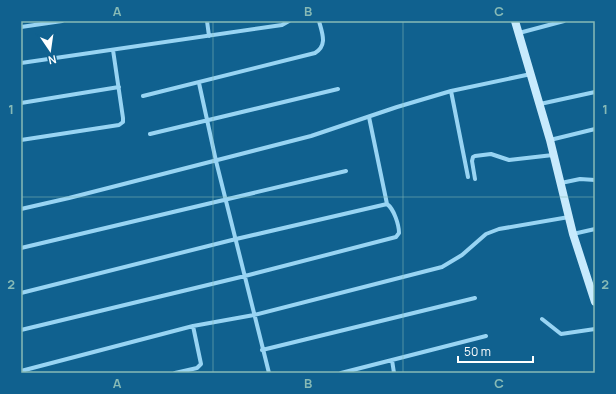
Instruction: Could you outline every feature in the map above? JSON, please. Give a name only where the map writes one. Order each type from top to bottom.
[{"type":"street","points":[[21,27],[62,21]]},
{"type":"street","points":[[207,21],[209,36]]},
{"type":"street","points":[[21,63],[282,25],[289,21]]},
{"type":"street","points":[[143,96],[315,53],[319,51],[324,38],[319,21]]},
{"type":"street","points":[[515,21],[550,140],[573,234],[595,302]]},
{"type":"street","points":[[518,33],[564,21]]},
{"type":"street","points":[[21,140],[121,124],[124,118],[113,50]]},
{"type":"street","points":[[21,209],[311,136],[451,91],[531,74]]},
{"type":"street","points":[[199,83],[216,161],[262,350],[269,373]]},
{"type":"street","points":[[21,103],[119,87]]},
{"type":"street","points":[[150,134],[338,89]]},
{"type":"street","points":[[451,91],[468,177]]},
{"type":"street","points":[[539,104],[595,92]]},
{"type":"street","points":[[21,330],[245,276],[396,237],[399,233],[399,229],[391,207],[387,204],[369,117]]},
{"type":"street","points":[[550,140],[595,129]]},
{"type":"street","points":[[476,179],[472,160],[475,156],[491,154],[509,160],[553,155]]},
{"type":"street","points":[[21,248],[346,171]]},
{"type":"street","points":[[560,183],[580,179],[595,180]]},
{"type":"street","points":[[21,293],[236,239],[387,204]]},
{"type":"street","points":[[21,372],[193,326],[254,315],[442,267],[462,255],[486,234],[499,229],[569,217]]},
{"type":"street","points":[[573,234],[595,229]]},
{"type":"street","points":[[262,350],[475,298]]},
{"type":"street","points":[[542,319],[561,334],[595,329]]},
{"type":"street","points":[[175,373],[197,368],[201,364],[193,326]]},
{"type":"street","points":[[341,373],[355,371],[486,336]]},
{"type":"street","points":[[392,360],[394,373]]}]
